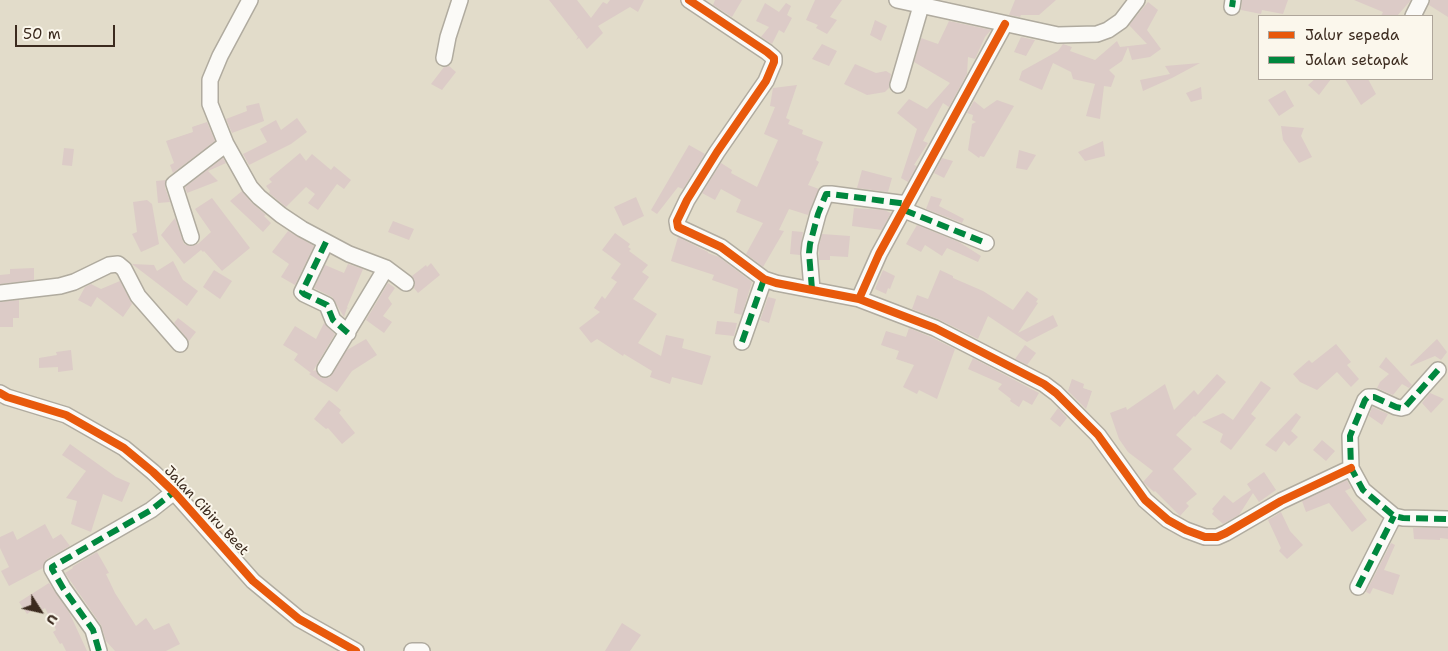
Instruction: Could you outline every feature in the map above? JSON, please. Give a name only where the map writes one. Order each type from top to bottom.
[{"type":"street","points":[[250,0],[220,56],[210,80],[210,104],[226,144],[250,187],[280,215],[349,254],[386,268],[406,283]]},
{"type":"street","points":[[444,58],[448,37],[460,0]]},
{"type":"street","points":[[689,0],[767,52],[774,58],[774,62],[766,80],[687,200],[677,221],[678,227],[722,248],[764,279],[859,299],[936,328],[1044,384],[1056,393],[1098,435],[1146,500],[1168,520],[1186,530],[1205,537],[1217,537],[1226,534],[1281,501],[1352,468]]},
{"type":"street","points":[[897,0],[1058,35],[1097,34],[1108,30],[1121,21],[1137,0]]},
{"type":"street","points":[[1413,15],[1421,0]]},
{"type":"street","points":[[898,85],[921,6]]},
{"type":"street","points":[[859,299],[879,254],[1005,24]]},
{"type":"street","points":[[191,238],[174,184],[226,144]]},
{"type":"street","points":[[812,289],[810,244],[818,214],[826,194],[905,207],[986,243]]},
{"type":"street","points":[[326,242],[302,292],[327,305],[334,320],[348,332]]},
{"type":"street","points":[[0,293],[60,286],[74,282],[109,265],[118,264],[124,268],[138,296],[180,344]]},
{"type":"street","points":[[325,369],[386,268]]},
{"type":"street","points":[[742,342],[764,279]]},
{"type":"street","points":[[1438,370],[1405,407],[1396,407],[1374,398],[1368,397],[1365,400],[1350,436],[1352,468],[1363,490],[1394,516],[1448,519]]},
{"type":"street","name":"Jalan Cibiru Beet","points":[[0,393],[7,397],[66,414],[124,448],[174,492],[253,581],[300,619],[356,651]]},
{"type":"street","points":[[99,651],[93,630],[63,588],[52,567],[151,510],[174,492]]},
{"type":"street","points":[[1358,587],[1394,516]]},
{"type":"street","points":[[412,651],[422,651]]},
{"type":"building","points":[[549,0],[577,0],[591,18],[603,2],[607,4],[610,0],[644,0],[638,12],[630,7],[598,26],[603,33],[587,49],[579,38],[576,40],[578,37]]},
{"type":"building","points":[[715,0],[742,0],[732,17],[713,5]]},
{"type":"building","points":[[815,0],[842,0],[830,17],[837,20],[827,34],[816,28],[818,25],[806,20]]},
{"type":"building","points":[[1015,0],[1056,0],[1039,15],[1021,15],[1020,17],[1009,15]]},
{"type":"building","points":[[1242,0],[1288,0],[1283,14],[1262,10],[1261,14],[1241,10]]},
{"type":"building","points":[[1354,0],[1411,0],[1398,15],[1382,15],[1383,12]]},
{"type":"building","points":[[1430,0],[1448,0],[1448,17],[1429,5]]},
{"type":"building","points":[[1148,2],[1158,10],[1147,30],[1161,49],[1150,57],[1132,60],[1128,47],[1122,61],[1109,70],[1115,76],[1111,87],[1104,86],[1100,119],[1086,116],[1095,84],[1073,79],[1071,72],[1053,63],[1042,90],[1019,80],[1022,71],[1058,51],[1063,44],[1072,47],[1070,51],[1095,60],[1117,41],[1120,47],[1147,44],[1129,25]]},
{"type":"building","points":[[765,3],[779,12],[786,3],[791,6],[787,15],[792,18],[784,33],[779,30],[772,44],[761,37],[769,27],[756,21]]},
{"type":"building","points":[[875,20],[887,26],[881,41],[870,35]]},
{"type":"building","points":[[949,21],[991,30],[985,37],[975,59],[968,57],[967,74],[949,107],[943,103],[923,141],[928,143],[914,165],[917,166],[908,182],[901,178],[917,129],[897,113],[909,99],[927,109],[950,83],[914,62],[921,38],[938,44]]},
{"type":"building","points":[[1021,37],[1035,40],[1026,56],[1014,52]]},
{"type":"building","points":[[822,44],[837,51],[829,66],[812,59]]},
{"type":"building","points":[[1200,63],[1143,91],[1140,80],[1170,74],[1165,66]]},
{"type":"building","points":[[855,64],[876,73],[886,71],[891,74],[889,88],[885,92],[867,95],[844,84]]},
{"type":"building","points":[[449,66],[456,72],[442,90],[431,84],[444,67]]},
{"type":"building","points":[[1314,80],[1330,80],[1319,95],[1308,85]]},
{"type":"building","points":[[1346,80],[1369,80],[1376,94],[1361,105]]},
{"type":"building","points":[[797,85],[786,118],[790,120],[788,124],[803,130],[802,134],[823,142],[816,160],[819,162],[808,185],[819,189],[808,215],[789,209],[779,230],[784,231],[763,267],[746,254],[763,223],[736,212],[741,200],[721,189],[715,200],[702,193],[721,163],[732,170],[731,173],[757,187],[778,140],[764,134],[775,107],[770,106],[773,88]]},
{"type":"building","points":[[1201,87],[1202,99],[1191,102],[1186,93]]},
{"type":"building","points":[[1285,90],[1294,106],[1279,116],[1268,100]]},
{"type":"building","points":[[997,100],[1014,106],[984,157],[980,156],[979,158],[968,150],[972,124],[976,122],[972,120],[973,115],[967,113],[974,101],[984,109]]},
{"type":"building","points":[[259,103],[264,121],[232,133],[226,119],[247,111],[246,106]]},
{"type":"building","points":[[297,118],[307,132],[291,144],[249,165],[243,154],[267,142],[260,129],[276,120],[281,130]]},
{"type":"building","points":[[207,122],[215,141],[173,173],[170,165],[174,163],[166,141],[193,132],[192,127]]},
{"type":"building","points":[[1281,126],[1304,128],[1301,136],[1312,157],[1299,163],[1283,140]]},
{"type":"building","points":[[1103,141],[1105,156],[1085,161],[1078,152]]},
{"type":"building","points":[[689,145],[705,154],[683,189],[678,187],[657,214],[651,210]]},
{"type":"building","points":[[64,148],[74,149],[72,166],[62,165]]},
{"type":"building","points":[[1019,150],[1036,155],[1027,170],[1016,168]]},
{"type":"building","points":[[300,153],[306,161],[312,154],[331,170],[334,166],[351,180],[344,189],[337,184],[318,210],[308,203],[315,194],[306,187],[286,207],[269,193],[270,191],[266,186],[272,182],[269,179]]},
{"type":"building","points":[[223,158],[226,163],[208,171],[218,181],[187,193],[185,187]]},
{"type":"building","points":[[942,158],[953,161],[944,178],[934,173]]},
{"type":"building","points":[[862,170],[892,178],[888,192],[857,188]]},
{"type":"building","points":[[166,180],[165,187],[170,202],[158,203],[156,181]]},
{"type":"building","points":[[242,191],[266,215],[264,216],[271,223],[263,232],[230,201]]},
{"type":"building","points":[[931,196],[942,199],[939,206],[964,219],[962,223],[926,209]]},
{"type":"building","points":[[636,197],[644,216],[623,226],[614,207]]},
{"type":"building","points":[[212,198],[250,248],[222,271],[201,250],[184,264],[161,235],[175,218],[184,244],[190,246],[198,244],[211,232],[195,209]]},
{"type":"building","points":[[147,200],[152,204],[159,244],[141,252],[132,234],[137,232],[133,202]]},
{"type":"building","points":[[854,208],[884,210],[891,213],[882,230],[852,226]]},
{"type":"building","points":[[393,221],[414,229],[409,240],[388,232]]},
{"type":"building","points":[[917,225],[959,242],[981,256],[978,262],[947,248],[942,256],[925,245],[921,252],[906,244]]},
{"type":"building","points":[[288,231],[314,246],[295,285],[281,277],[289,264],[272,252]]},
{"type":"building","points":[[792,231],[803,232],[800,255],[790,254]]},
{"type":"building","points":[[615,233],[630,244],[628,247],[631,249],[629,251],[648,265],[642,272],[649,277],[633,299],[657,314],[638,343],[661,356],[666,335],[684,339],[682,348],[711,356],[702,385],[672,377],[670,384],[650,377],[652,371],[624,354],[623,356],[597,339],[591,343],[579,328],[600,312],[594,308],[602,296],[605,299],[617,282],[611,278],[621,264],[602,250]]},
{"type":"building","points":[[822,234],[850,236],[848,257],[830,256],[830,260],[819,260],[819,246]]},
{"type":"building","points":[[678,237],[719,257],[752,282],[742,315],[734,313],[738,289],[712,280],[714,275],[671,261]]},
{"type":"building","points":[[173,261],[183,280],[198,291],[187,306],[132,264],[154,265],[157,271]]},
{"type":"building","points":[[431,263],[440,275],[418,293],[414,288],[415,284],[412,276]]},
{"type":"building","points":[[348,264],[363,269],[347,307],[349,309],[347,308],[344,317],[332,297],[314,288],[325,265],[344,273]]},
{"type":"building","points":[[34,268],[34,280],[0,284],[0,275],[10,274],[10,269]]},
{"type":"building","points":[[214,270],[232,281],[220,299],[203,287]]},
{"type":"building","points":[[883,270],[895,276],[886,294],[875,289]]},
{"type":"building","points":[[940,270],[983,291],[1013,310],[1027,291],[1038,299],[1036,302],[1038,303],[1018,333],[1053,315],[1058,326],[1027,342],[988,316],[978,339],[938,319],[912,309],[917,295],[928,299]]},
{"type":"building","points":[[120,281],[132,304],[123,317],[97,297],[91,307],[78,300],[85,287],[91,284],[101,289]]},
{"type":"building","points":[[388,283],[395,288],[388,298],[392,304],[383,316],[392,322],[384,333],[366,320]]},
{"type":"building","points":[[768,297],[776,299],[769,323],[760,320]]},
{"type":"building","points":[[19,300],[19,318],[13,318],[13,327],[0,327],[0,302]]},
{"type":"building","points":[[178,318],[196,332],[189,341],[174,323]]},
{"type":"building","points":[[717,321],[737,323],[734,336],[715,334]]},
{"type":"building","points":[[324,323],[335,334],[313,371],[316,370],[320,377],[330,377],[347,350],[366,339],[377,355],[352,371],[337,392],[309,374],[311,373],[294,360],[298,354],[283,345],[295,326],[316,339]]},
{"type":"building","points":[[909,328],[955,349],[937,399],[919,390],[917,394],[903,387],[914,365],[896,359],[899,351],[881,345],[886,331],[906,337]]},
{"type":"building","points":[[1437,339],[1447,352],[1441,360],[1435,356],[1410,365]]},
{"type":"building","points":[[1336,344],[1351,362],[1347,365],[1359,379],[1351,387],[1337,372],[1317,390],[1300,382],[1293,374],[1309,360],[1312,363]]},
{"type":"building","points":[[1025,345],[1036,353],[1027,365],[1015,359]]},
{"type":"building","points":[[71,350],[73,370],[58,372],[58,367],[39,368],[39,358],[57,355],[56,352]]},
{"type":"building","points":[[1386,357],[1412,385],[1409,388],[1402,384],[1393,395],[1377,388],[1380,382],[1389,374],[1379,367]]},
{"type":"building","points":[[973,358],[1039,393],[1032,405],[1023,400],[1019,407],[998,389],[1002,384],[968,369]]},
{"type":"building","points":[[1217,374],[1226,382],[1176,435],[1192,449],[1173,469],[1197,494],[1186,503],[1189,506],[1180,516],[1143,482],[1153,471],[1128,452],[1119,439],[1110,413],[1126,407],[1127,410],[1165,384],[1174,410],[1194,390],[1198,395]]},
{"type":"building","points":[[1072,379],[1084,384],[1083,388],[1092,391],[1086,409],[1068,391]]},
{"type":"building","points":[[1261,381],[1271,388],[1251,414],[1256,418],[1231,450],[1220,442],[1223,434],[1202,422],[1223,413],[1233,420]]},
{"type":"building","points":[[1430,393],[1444,399],[1431,413],[1422,403]]},
{"type":"building","points":[[329,400],[341,410],[339,413],[355,433],[342,444],[328,428],[326,429],[314,419]]},
{"type":"building","points":[[1372,407],[1388,414],[1382,425],[1369,416]]},
{"type":"building","points":[[1058,408],[1067,418],[1060,427],[1050,419]]},
{"type":"building","points":[[1296,413],[1301,417],[1291,431],[1298,437],[1289,446],[1284,441],[1276,452],[1265,445]]},
{"type":"building","points":[[1322,440],[1335,451],[1326,461],[1313,450]]},
{"type":"building","points":[[70,444],[116,477],[130,483],[122,502],[103,494],[91,532],[71,524],[77,501],[66,498],[86,471],[62,455]]},
{"type":"building","points":[[1264,472],[1276,490],[1259,502],[1253,493],[1239,515],[1223,524],[1212,514],[1214,511],[1212,509],[1224,495],[1233,503],[1251,490],[1247,484]]},
{"type":"building","points":[[1347,480],[1351,488],[1345,491],[1367,520],[1352,532],[1329,503],[1306,512],[1302,501]]},
{"type":"building","points":[[1281,512],[1290,531],[1303,545],[1287,559],[1279,551],[1281,548],[1268,520]]},
{"type":"building","points":[[45,524],[53,539],[61,534],[70,546],[47,559],[43,568],[9,586],[1,571],[9,567],[0,548],[0,537],[13,531],[17,540]]},
{"type":"building","points":[[1413,528],[1448,528],[1448,539],[1414,539]]},
{"type":"building","points":[[1391,543],[1395,545],[1384,570],[1400,575],[1393,595],[1373,588],[1370,594],[1366,592]]},
{"type":"building","points":[[97,552],[109,573],[106,574],[115,593],[136,626],[146,618],[154,630],[169,623],[180,644],[166,651],[115,651],[106,641],[101,625],[65,573]]},
{"type":"building","points":[[49,583],[69,612],[87,651],[66,651],[53,632],[56,630],[45,608],[42,610],[40,605],[27,614],[19,602]]},
{"type":"building","points":[[622,623],[641,635],[630,651],[605,651]]},
{"type":"marked path","points":[[1232,7],[1233,0]]},
{"type":"marked path","points":[[812,289],[810,244],[818,214],[826,194],[907,204]]},
{"type":"marked path","points":[[904,210],[986,243]]},
{"type":"marked path","points":[[326,242],[302,292],[327,305],[333,320],[348,333]]},
{"type":"marked path","points":[[742,342],[764,279]]},
{"type":"marked path","points":[[1438,370],[1405,407],[1396,407],[1374,397],[1368,397],[1365,400],[1350,436],[1351,468],[1363,490],[1394,516],[1448,519]]},
{"type":"marked path","points":[[99,651],[93,630],[63,588],[52,567],[151,510],[174,492]]},
{"type":"marked path","points":[[1358,587],[1394,516]]},
{"type":"cycle path","points":[[689,0],[767,52],[774,58],[774,62],[766,81],[717,152],[687,200],[677,221],[678,227],[721,247],[764,279],[859,299],[879,254],[1005,24]]},
{"type":"cycle path","points":[[859,299],[935,328],[1044,384],[1056,393],[1098,435],[1145,500],[1168,520],[1186,530],[1205,537],[1217,537],[1226,533],[1281,501],[1351,468]]},
{"type":"cycle path","points":[[0,393],[7,397],[66,415],[124,448],[174,492],[253,581],[299,619],[356,651]]}]
